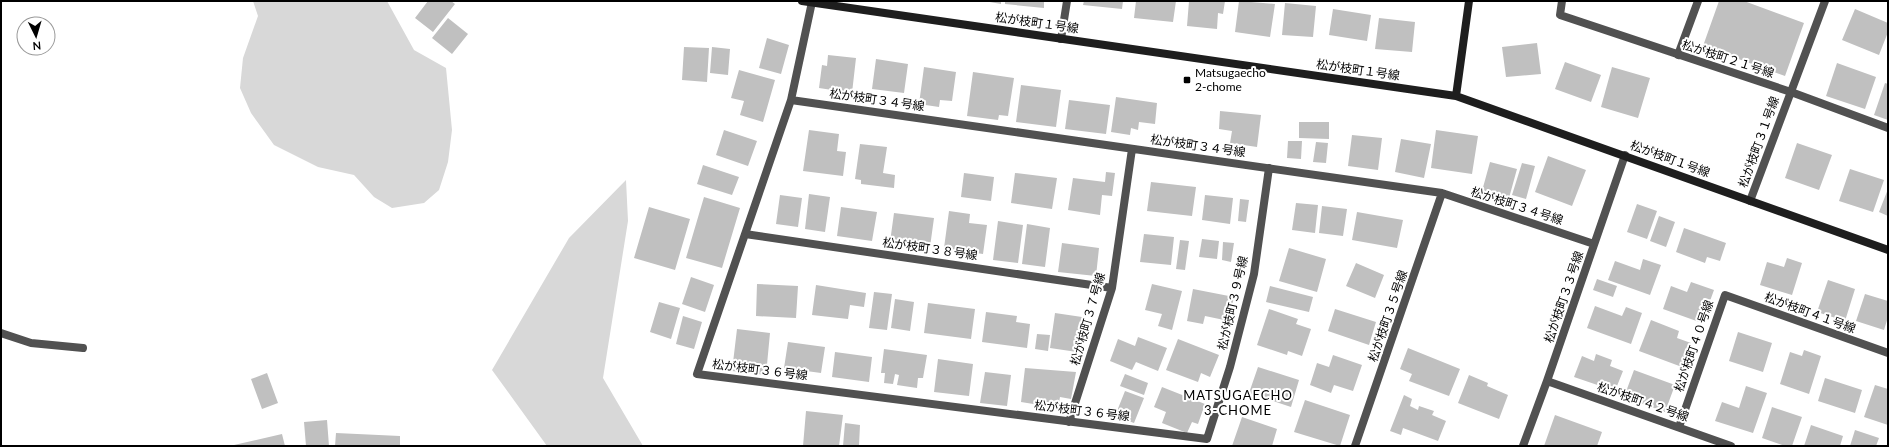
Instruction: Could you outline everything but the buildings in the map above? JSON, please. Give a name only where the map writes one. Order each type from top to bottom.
[{"type":"street","name":"松が枝町１号線","points":[[802,1],[1456,96],[1888,250]]},
{"type":"street","points":[[1061,39],[1066,1]]},
{"type":"street","points":[[1456,96],[1469,1]]},
{"type":"street","name":"松が枝町２１号線","points":[[1562,1],[1560,15],[1791,92],[1888,128]]},
{"type":"street","points":[[1678,55],[1698,1]]},
{"type":"street","name":"松が枝町３１号線","points":[[1750,201],[1825,1]]},
{"type":"street","name":"松が枝町３６号線","points":[[812,2],[791,100],[697,374],[1207,439]]},
{"type":"street","name":"松が枝町３４号線","points":[[791,100],[1442,193],[1594,244]]},
{"type":"street","name":"松が枝町３７号線","points":[[1069,422],[1112,288],[1132,149]]},
{"type":"street","name":"松が枝町３３号線","points":[[1523,446],[1625,155]]},
{"type":"street","name":"松が枝町３９号線","points":[[1207,439],[1230,367],[1254,274],[1269,168]]},
{"type":"street","name":"松が枝町３５号線","points":[[1355,446],[1442,193]]},
{"type":"street","name":"松が枝町３８号線","points":[[745,234],[1112,288]]},
{"type":"street","name":"松が枝町４１号線","points":[[1725,295],[1888,353]]},
{"type":"street","name":"松が枝町４０号線","points":[[1679,427],[1725,295]]},
{"type":"street","points":[[1,333],[31,343],[83,348]]},
{"type":"street","name":"松が枝町４２号線","points":[[1547,381],[1731,446]]},
{"type":"shaded area","points":[[253,1],[387,1],[414,50],[446,68],[452,130],[448,162],[439,190],[424,203],[392,208],[374,197],[354,175],[318,167],[274,145],[251,113],[240,88],[243,58],[258,16]]},
{"type":"shaded area","points":[[626,180],[628,221],[603,378],[643,446],[547,446],[492,370],[569,238]]},
{"type":"place","name":"Matsugaecho 2-chome","points":[[1187,80]]},
{"type":"district","name":"MATSUGAECHO 3-CHOME","points":[[1238,402]]}]
